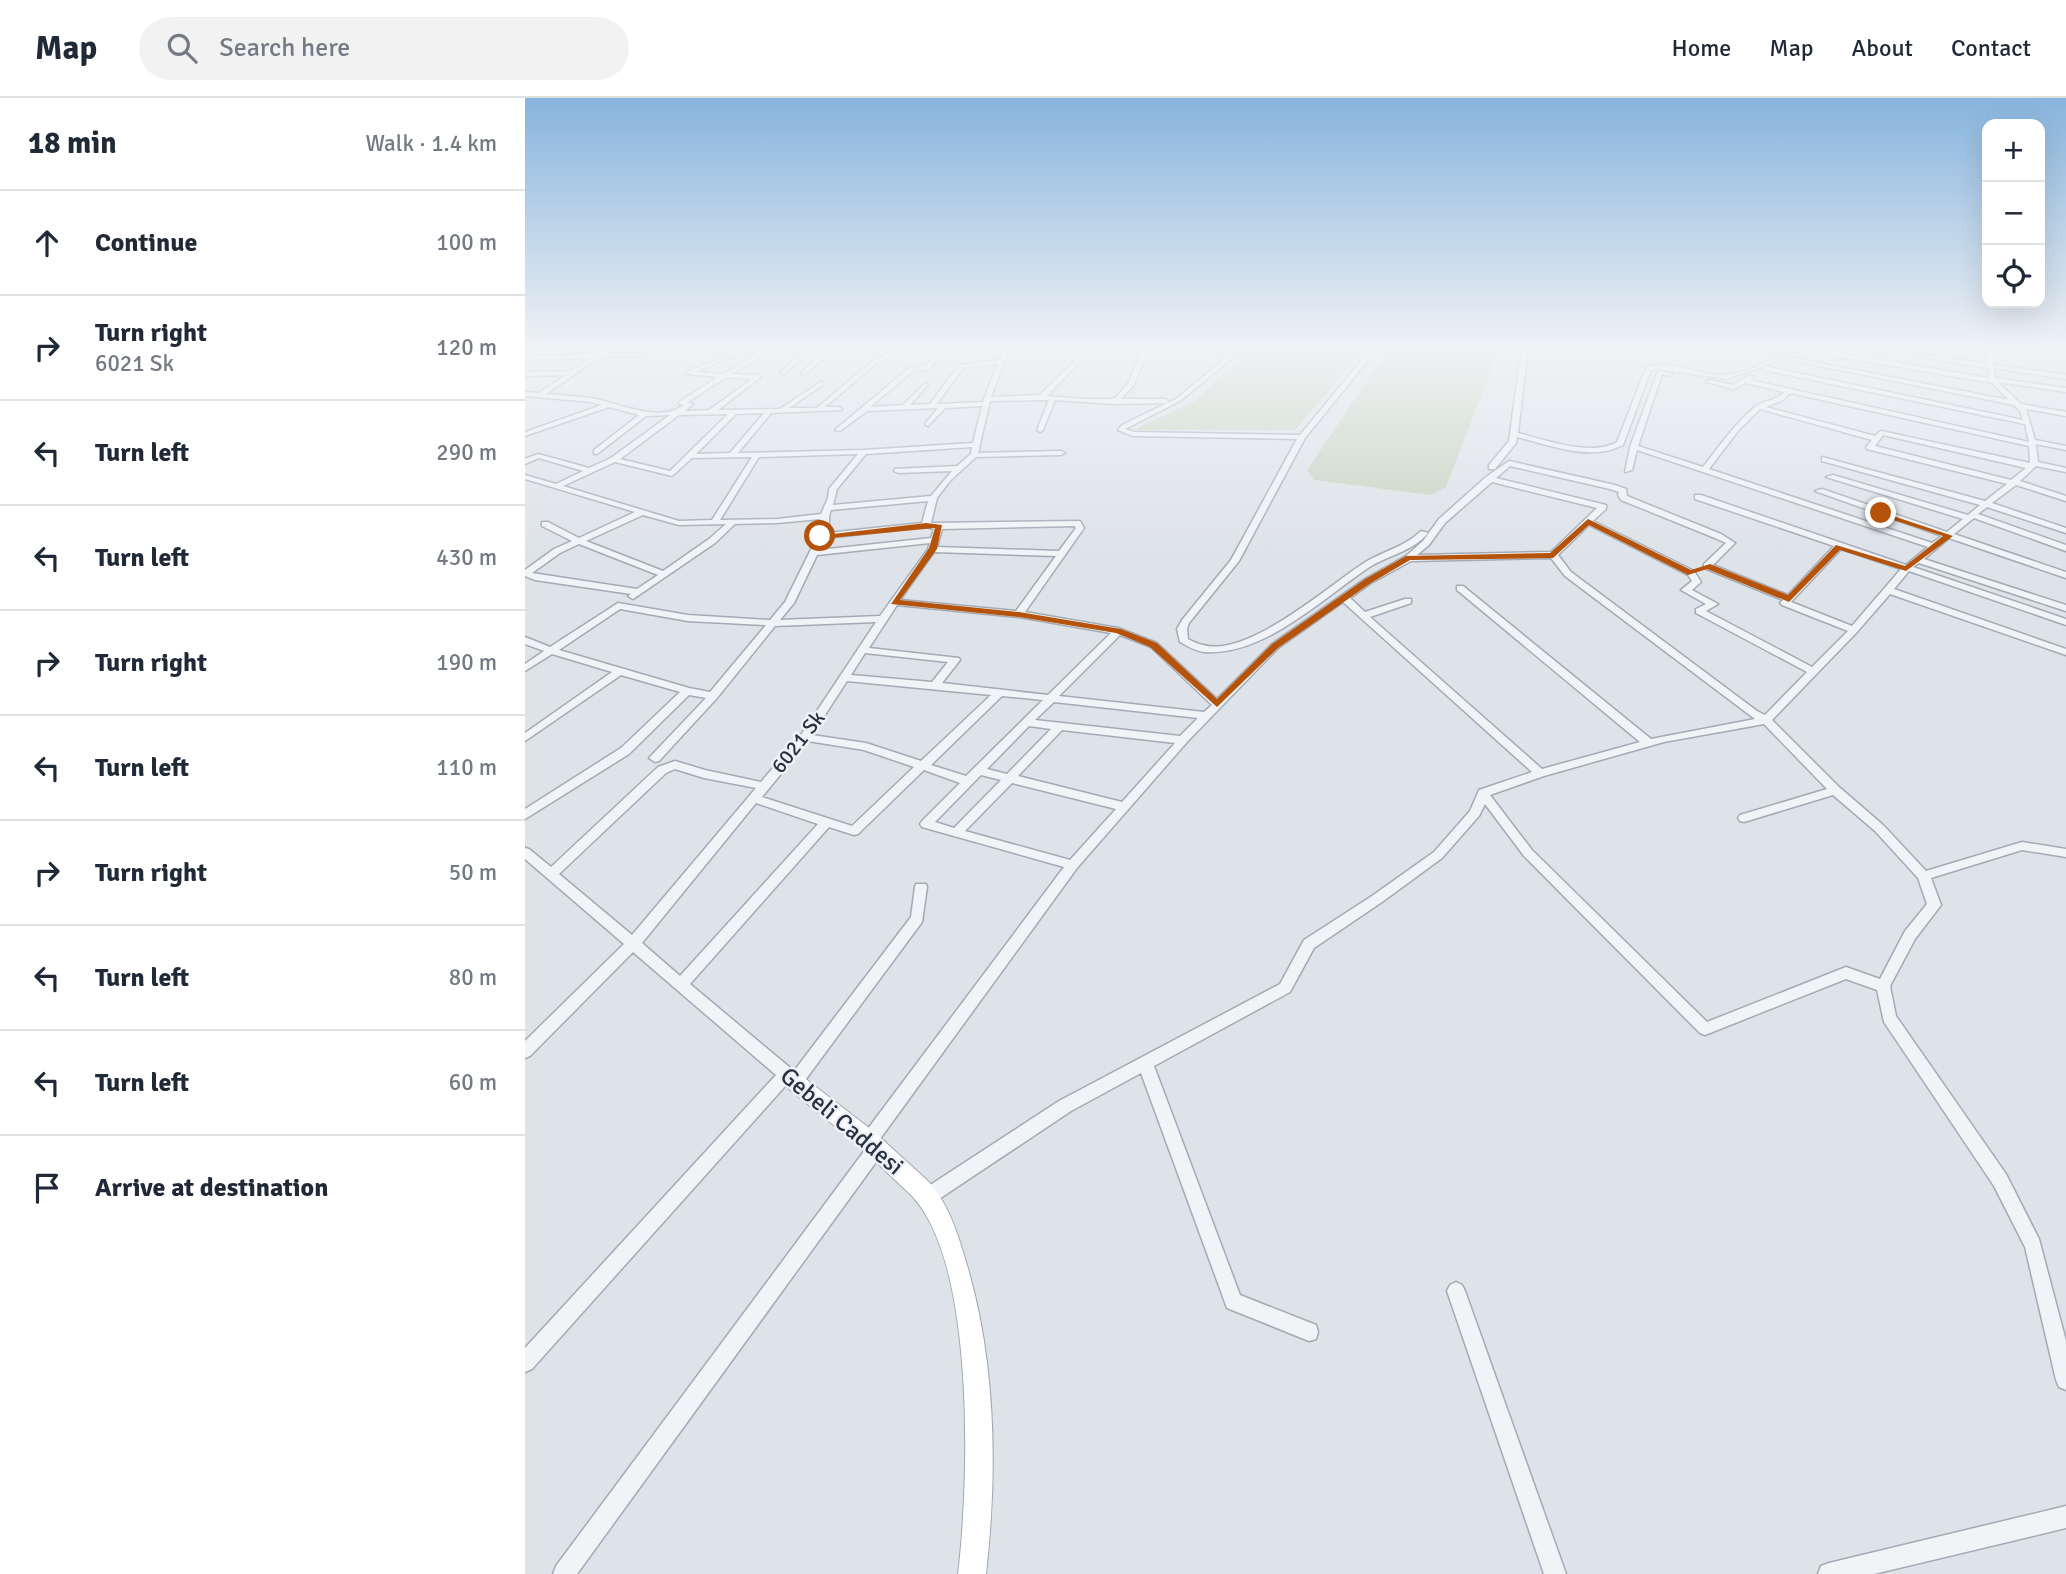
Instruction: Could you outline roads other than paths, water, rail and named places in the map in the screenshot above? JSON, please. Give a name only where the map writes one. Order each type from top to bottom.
[{"type":"main road","name":"Gebeli Caddesi","points":[[790,1078],[874,1143],[927,1197],[952,1253],[968,1316],[981,1460],[977,1541],[972,1574]]},
{"type":"street","points":[[525,435],[581,415]]},
{"type":"street","points":[[597,452],[643,415]]},
{"type":"street","points":[[557,486],[614,460],[676,415]]},
{"type":"street","points":[[614,460],[672,474],[731,415]]},
{"type":"street","points":[[733,454],[766,415]]},
{"type":"street","points":[[838,430],[857,415]]},
{"type":"street","points":[[928,424],[936,415]]},
{"type":"street","points":[[926,525],[933,498],[974,450],[983,415]]},
{"type":"street","points":[[1040,430],[1046,415]]},
{"type":"street","points":[[1147,415],[1121,430],[1133,434],[1292,434],[1302,437]]},
{"type":"street","points":[[1320,415],[1302,437],[1235,561],[1181,629],[1183,640],[1189,645],[1216,650],[1240,645],[1273,628],[1380,556],[1419,540],[1440,515],[1504,456],[1512,445],[1516,415]]},
{"type":"street","points":[[1514,434],[1591,450],[1611,449],[1620,443],[1631,415]]},
{"type":"street","points":[[1628,470],[1645,415]]},
{"type":"street","points":[[1703,471],[1751,415]]},
{"type":"street","points":[[1792,415],[1879,436],[2066,470]]},
{"type":"street","points":[[2066,448],[1897,415],[1870,447],[2015,483],[2066,499]]},
{"type":"street","points":[[1989,415],[2028,423]]},
{"type":"street","points":[[927,1197],[1065,1106],[1285,988],[1309,944],[1377,900],[1438,855],[1475,813],[1483,793],[1540,773],[1649,743],[1766,720],[1854,630],[1906,569],[2015,483],[2033,465],[2033,443],[2023,415]]},
{"type":"street","points":[[1634,447],[1935,547]]},
{"type":"street","points":[[692,456],[974,450],[1061,453]]},
{"type":"street","points":[[655,758],[713,696],[789,603],[826,527],[826,512],[833,489],[864,452]]},
{"type":"street","points":[[714,523],[758,453]]},
{"type":"street","points":[[525,462],[538,456],[590,471]]},
{"type":"street","points":[[1825,459],[1986,504],[2066,531]]},
{"type":"street","points":[[564,1574],[1073,865],[1122,806],[1275,646],[1344,597],[1409,558],[1443,522],[1509,463],[1623,491],[1624,498],[1731,543],[1707,566],[1691,573]]},
{"type":"street","points":[[898,471],[959,468]]},
{"type":"street","points":[[525,477],[679,523],[731,523],[933,498]]},
{"type":"street","points":[[1830,477],[1971,517],[2066,548]]},
{"type":"street","points":[[1409,558],[1553,555],[1603,507],[1489,479]]},
{"type":"street","points":[[1819,491],[2066,575]]},
{"type":"street","points":[[1698,497],[1838,547],[2066,622]]},
{"type":"street","points":[[525,573],[557,551],[642,512]]},
{"type":"street","points":[[1588,522],[1691,573],[1697,582],[1686,590],[1713,604],[1699,611],[1812,671]]},
{"type":"street","points":[[525,668],[664,575],[712,541],[731,523]]},
{"type":"street","points":[[820,536],[926,525],[939,527],[1077,523],[1080,528],[1019,614]]},
{"type":"street","points":[[545,524],[578,541],[664,575]]},
{"type":"street","name":"6021 Sk","points":[[525,1051],[634,943],[806,737],[934,544],[939,527]]},
{"type":"street","points":[[813,553],[934,544],[1062,554]]},
{"type":"street","points":[[1838,547],[1785,603],[1854,630]]},
{"type":"street","points":[[1553,555],[1567,574],[1766,720],[1835,790],[1879,828],[1924,876],[1934,905],[1910,935],[1883,986],[1889,1018],[2000,1180],[2033,1245],[2066,1380]]},
{"type":"street","points":[[1918,560],[2066,608]]},
{"type":"street","points":[[1707,566],[1789,599]]},
{"type":"street","points":[[525,573],[535,577],[639,592]]},
{"type":"street","points":[[1460,588],[1649,743]]},
{"type":"street","points":[[1887,590],[2066,652]]},
{"type":"street","points":[[1344,597],[1540,773]]},
{"type":"street","points":[[1366,615],[1408,601]]},
{"type":"street","points":[[894,602],[1019,614],[1118,631],[1154,645],[1217,704]]},
{"type":"street","points":[[618,606],[688,618],[774,622],[882,620]]},
{"type":"street","points":[[1073,865],[926,824],[1118,631]]},
{"type":"street","points":[[525,640],[551,651],[687,691],[713,696]]},
{"type":"street","points":[[863,650],[955,660],[935,685]]},
{"type":"street","points":[[525,738],[620,671]]},
{"type":"street","points":[[845,678],[935,685],[1206,716]]},
{"type":"street","points":[[525,815],[625,751],[687,691]]},
{"type":"street","points":[[753,798],[825,824],[854,831],[1000,692]]},
{"type":"street","points":[[1028,723],[1058,729],[1183,740]]},
{"type":"street","points":[[956,833],[1058,729]]},
{"type":"street","points":[[806,737],[866,747],[968,781]]},
{"type":"street","points":[[551,874],[662,770],[675,765],[763,786]]},
{"type":"street","points":[[980,771],[1122,806]]},
{"type":"street","points":[[1744,818],[1835,790]]},
{"type":"street","points":[[1483,793],[1528,853],[1705,1029],[1846,974],[1883,986]]},
{"type":"street","points":[[681,984],[825,824]]},
{"type":"street","points":[[1924,876],[2022,846],[2066,853]]},
{"type":"street","name":"Gebeli Caddesi","points":[[526,855],[634,943],[790,1078]]},
{"type":"street","points":[[525,1362],[613,1262],[790,1078],[917,918],[921,887]]},
{"type":"street","points":[[1145,1063],[1233,1302],[1308,1332]]},
{"type":"street","points":[[1456,1291],[1555,1574]]},
{"type":"street","points":[[1829,1574],[2066,1517]]}]
